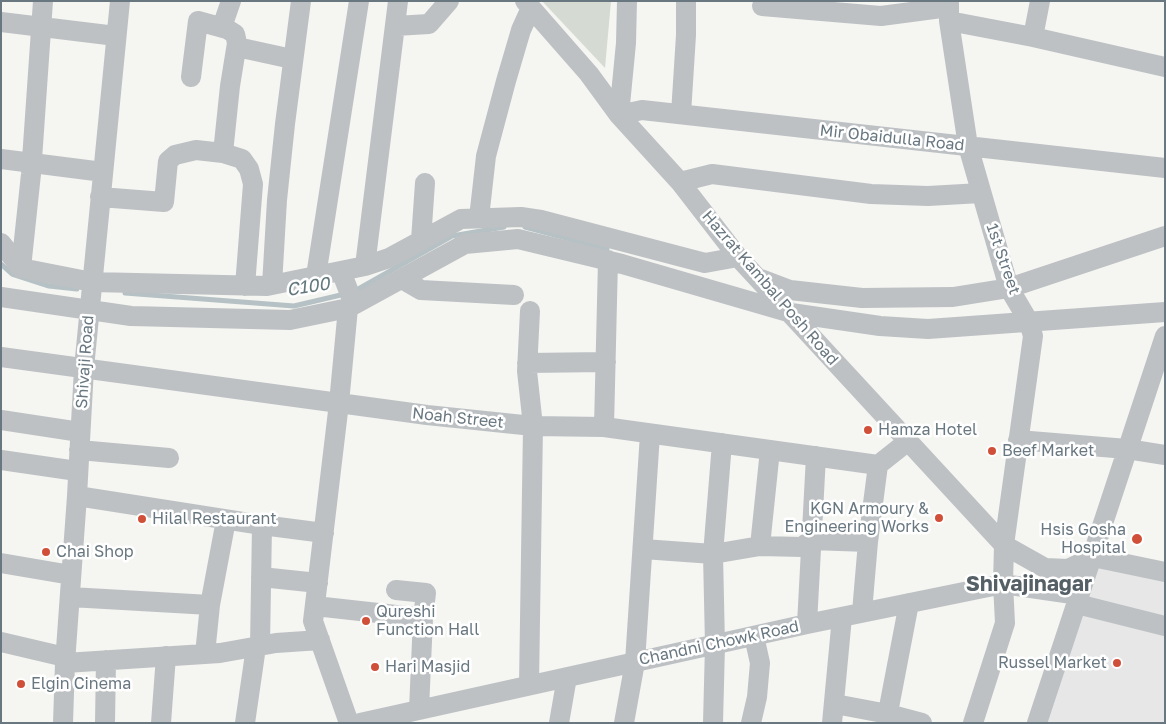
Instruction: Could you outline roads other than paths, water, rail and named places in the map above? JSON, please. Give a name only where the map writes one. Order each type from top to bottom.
[{"type":"street","points":[[20,268],[31,162],[43,1]]},
{"type":"street","name":"Shivaji Road","points":[[64,723],[65,660],[84,368],[120,1]]},
{"type":"street","points":[[222,27],[230,1]]},
{"type":"street","points":[[272,285],[277,200],[292,60],[301,1]]},
{"type":"street","points":[[316,276],[359,1]]},
{"type":"street","points":[[349,723],[313,621],[339,403],[348,294],[365,266],[398,1]]},
{"type":"street","points":[[395,26],[429,24],[449,1]]},
{"type":"street","points":[[619,115],[626,43],[627,1]]},
{"type":"street","points":[[681,114],[686,35],[686,1]]},
{"type":"street","points":[[1033,37],[1040,1]]},
{"type":"street","points":[[479,218],[489,147],[508,72],[528,5]]},
{"type":"street","name":"Hazrat Kambal Posh Road","points":[[528,5],[589,74],[619,115],[680,182],[757,278],[1004,545],[1045,568],[1068,569],[1093,557]]},
{"type":"street","points":[[762,6],[881,16],[948,10],[1033,37],[1165,67]]},
{"type":"street","name":"1st Street","points":[[948,10],[968,146],[1009,288],[1029,322],[1033,336],[1004,545]]},
{"type":"street","points":[[1,22],[116,36]]},
{"type":"street","points":[[191,78],[198,22],[222,27],[235,34],[237,46],[230,86],[223,153]]},
{"type":"street","points":[[589,74],[601,74],[612,66],[620,56],[626,43]]},
{"type":"street","points":[[237,46],[292,60]]},
{"type":"street","name":"Mir Obaidulla Road","points":[[619,115],[642,110],[1165,168]]},
{"type":"street","points":[[100,197],[164,202],[168,162],[175,155],[196,150],[223,153],[242,159],[250,169],[253,184],[245,286]]},
{"type":"street","points":[[1,159],[103,172]]},
{"type":"street","points":[[680,182],[712,174],[879,194],[928,196],[981,193]]},
{"type":"street","points":[[421,240],[425,183]]},
{"type":"street","points":[[365,266],[389,258],[461,218],[541,220],[705,263],[738,256]]},
{"type":"street","points":[[757,278],[790,290],[862,298],[953,297],[1009,288],[1165,236]]},
{"type":"street","points":[[1,243],[20,268],[90,295],[131,316],[290,320],[348,294],[402,279],[465,244],[518,239],[608,260],[791,313],[880,326],[928,330],[1165,312]]},
{"type":"street","points":[[604,427],[608,260]]},
{"type":"street","points":[[1,297],[90,295],[272,285],[316,276],[348,294]]},
{"type":"street","points":[[402,279],[420,290],[514,295]]},
{"type":"street","points":[[529,685],[533,426],[527,371],[530,311]]},
{"type":"street","points":[[1036,723],[1093,557],[1126,449],[1158,373],[1165,336]]},
{"type":"street","name":"Noah Street","points":[[1,356],[427,415],[533,426],[604,427],[878,465]]},
{"type":"street","points":[[527,363],[606,362]]},
{"type":"street","points":[[1,420],[79,441],[169,458]]},
{"type":"street","points":[[624,723],[635,662],[650,434]]},
{"type":"street","points":[[1018,440],[1126,449],[1165,455]]},
{"type":"street","points":[[862,612],[868,542],[878,465],[907,442]]},
{"type":"street","points":[[713,723],[715,645],[713,554],[722,443]]},
{"type":"street","points":[[760,546],[770,450]]},
{"type":"street","points":[[807,624],[816,456]]},
{"type":"street","points":[[1,460],[77,471]]},
{"type":"street","points":[[77,496],[226,520],[324,533]]},
{"type":"street","points":[[205,654],[210,605],[226,520]]},
{"type":"street","points":[[245,723],[258,646],[262,525]]},
{"type":"street","points":[[643,549],[713,554],[760,546],[802,547],[811,540],[868,542]]},
{"type":"street","points":[[973,723],[1005,624],[1004,545]]},
{"type":"street","points":[[1093,557],[1165,572]]},
{"type":"street","points":[[1,563],[71,575]]},
{"type":"street","points":[[261,577],[318,582]]},
{"type":"street","name":"Chandni Chowk Road","points":[[360,723],[862,612],[1003,584],[1078,600],[1165,626]]},
{"type":"street","points":[[396,590],[426,593],[423,618],[419,710]]},
{"type":"street","points":[[70,597],[210,605]]},
{"type":"street","points":[[887,718],[910,603]]},
{"type":"street","points":[[315,606],[423,618]]},
{"type":"street","points":[[842,617],[833,714],[922,723]]},
{"type":"street","points":[[750,723],[757,697],[760,663],[754,636]]},
{"type":"street","points":[[1,642],[65,660],[106,660],[205,654],[258,646],[320,640]]},
{"type":"street","points":[[162,723],[166,656]]},
{"type":"street","points":[[105,723],[106,660]]},
{"type":"street","points":[[559,723],[566,677]]},
{"type":"waterway","name":"C100","points":[[353,292],[452,236],[504,227]]},
{"type":"waterway","name":"C100","points":[[525,227],[607,249]]},
{"type":"waterway","name":"C100","points":[[1,264],[12,274],[49,286],[77,289]]},
{"type":"waterway","name":"C100","points":[[125,293],[294,306],[345,294]]},
{"type":"place","name":"Hamza Hotel","points":[[868,430]]},
{"type":"place","name":"Beef Market","points":[[992,451]]},
{"type":"place","name":"KGN Armoury & Engineering Works","points":[[939,518]]},
{"type":"place","name":"Hilal Restaurant","points":[[142,519]]},
{"type":"place","name":"Hsis Gosha Hospital","points":[[1137,539]]},
{"type":"place","name":"Chai Shop","points":[[46,552]]},
{"type":"place","name":"Qureshi Function Hall","points":[[366,621]]},
{"type":"place","name":"Russel Market","points":[[1117,663]]},
{"type":"place","name":"Hari Masjid","points":[[375,667]]},
{"type":"place","name":"Elgin Cinema","points":[[21,684]]},
{"type":"district","name":"Shivajinagar","points":[[1029,584]]}]
